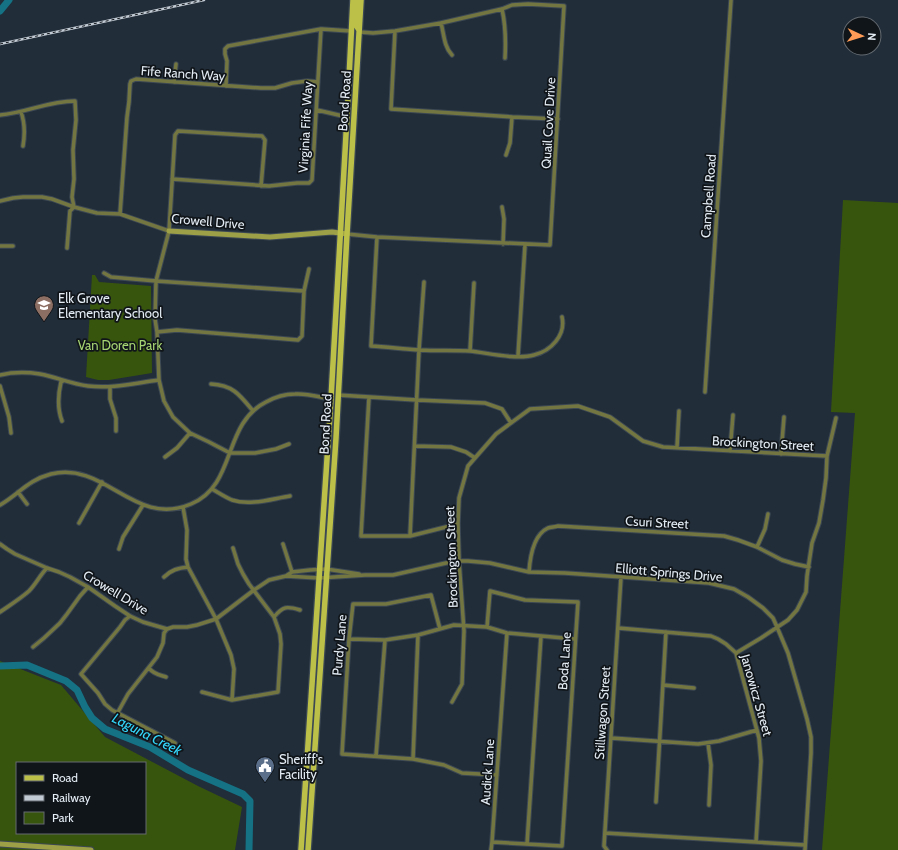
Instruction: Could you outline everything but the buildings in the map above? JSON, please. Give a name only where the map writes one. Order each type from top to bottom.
[{"type":"main road","name":"Bond Road","points":[[301,850],[331,399],[353,0]]},
{"type":"main road","points":[[356,0],[356,25],[360,32]]},
{"type":"main road","name":"Bond Road","points":[[308,850],[336,438],[361,0]]},
{"type":"main road","points":[[351,31],[355,36],[354,74],[357,80]]},
{"type":"main road","points":[[347,117],[351,120],[349,152],[352,160]]},
{"type":"main road","points":[[331,399],[333,403],[332,432],[336,438]]},
{"type":"street","name":"Campbell Road","points":[[705,392],[731,0]]},
{"type":"street","name":"Quail Cove Drive","points":[[347,234],[503,244],[550,245],[564,6],[512,5],[502,9],[395,32],[360,32]]},
{"type":"street","points":[[502,9],[506,33],[505,58]]},
{"type":"street","points":[[441,23],[446,47],[452,55]]},
{"type":"street","points":[[226,86],[227,60],[225,54],[228,46],[321,29],[351,31]]},
{"type":"street","name":"Virginia Fife Way","points":[[172,179],[261,186],[309,183],[312,180],[321,29]]},
{"type":"street","points":[[395,32],[391,109],[558,119]]},
{"type":"street","points":[[174,82],[176,64]]},
{"type":"street","name":"Fife Ranch Way","points":[[120,214],[127,117],[130,84],[132,81],[136,79],[261,88],[275,88],[292,83],[307,81],[318,82]]},
{"type":"street","points":[[0,115],[21,112],[53,103],[75,101],[76,120],[73,150],[74,179],[72,197],[74,207],[70,211],[67,248]]},
{"type":"street","points":[[317,110],[347,117]]},
{"type":"street","points":[[21,112],[25,131],[23,146]]},
{"type":"street","points":[[506,155],[510,144],[512,117]]},
{"type":"street","points":[[261,186],[265,140],[262,136],[178,131],[174,135],[168,231],[156,281],[155,319],[159,380],[164,401],[173,417],[190,433],[230,454],[255,453],[276,449],[289,444]]},
{"type":"street","name":"Crowell Drive","points":[[0,201],[13,198],[33,197],[52,199],[97,213],[120,214],[168,231],[270,237],[332,232],[347,234]]},
{"type":"street","points":[[502,207],[504,219],[503,244]]},
{"type":"street","points":[[377,237],[371,346],[419,350],[470,351],[518,356],[534,355],[542,352],[553,344],[561,335],[563,321],[562,317]]},
{"type":"street","points":[[518,356],[525,245]]},
{"type":"street","points":[[0,246],[13,246]]},
{"type":"street","points":[[157,332],[177,330],[298,340],[302,336],[304,291],[309,269]]},
{"type":"street","points":[[104,272],[111,277],[304,291]]},
{"type":"street","points":[[410,536],[419,350],[424,282]]},
{"type":"street","points":[[470,351],[474,283]]},
{"type":"street","points":[[0,375],[10,373],[40,374],[69,383],[110,387],[159,380]]},
{"type":"street","points":[[62,421],[58,404],[58,395],[60,382],[63,381]]},
{"type":"street","points":[[211,384],[222,385],[234,390],[253,410]]},
{"type":"street","points":[[0,386],[7,410],[11,433]]},
{"type":"street","points":[[110,387],[110,400],[116,418],[116,431]]},
{"type":"street","points":[[0,505],[33,481],[56,473],[65,472],[93,478],[143,505],[160,510],[171,510],[183,507],[196,502],[212,489],[222,474],[241,425],[253,410],[271,399],[289,394],[303,394],[331,399]]},
{"type":"street","points":[[338,395],[485,403],[502,410],[512,422]]},
{"type":"street","points":[[370,397],[362,536],[410,536],[458,524]]},
{"type":"street","name":"Brockington Street","points":[[452,702],[462,684],[463,626],[459,561],[459,498],[468,466],[496,434],[530,409],[578,406],[610,417],[643,441],[663,447],[827,456]]},
{"type":"street","points":[[677,448],[679,411]]},
{"type":"street","points":[[730,451],[733,415]]},
{"type":"street","points":[[781,454],[784,417]]},
{"type":"street","points":[[736,653],[788,620],[797,610],[806,592],[812,543],[819,523],[824,500],[827,456],[836,418]]},
{"type":"street","points":[[165,458],[177,448],[190,433]]},
{"type":"street","points":[[415,446],[451,447],[466,452],[475,458]]},
{"type":"street","points":[[79,523],[102,482]]},
{"type":"street","points":[[212,489],[227,498],[244,502],[257,502],[290,496]]},
{"type":"street","points":[[18,492],[27,504]]},
{"type":"street","points":[[119,549],[124,537],[143,505]]},
{"type":"street","points":[[183,507],[187,530],[186,559],[188,567],[216,619],[233,659],[234,674],[232,700]]},
{"type":"street","points":[[757,547],[765,529],[768,514]]},
{"type":"street","name":"Csuri Street","points":[[529,572],[530,561],[536,540],[542,532],[548,528],[558,526],[724,536],[757,547],[782,560],[808,567]]},
{"type":"street","name":"Crowell Drive","points":[[0,544],[15,554],[70,577],[88,587],[130,616],[143,622],[167,629],[197,625],[216,619],[269,580],[286,576],[318,578],[365,575]]},
{"type":"street","points":[[283,544],[292,572]]},
{"type":"street","points":[[0,552],[6,548]]},
{"type":"street","points":[[202,692],[232,700],[278,692],[281,644],[280,634],[274,617],[243,574],[233,548]]},
{"type":"street","name":"Elliott Springs Drive","points":[[365,575],[393,575],[459,561],[477,562],[490,563],[529,572],[709,583],[734,589],[748,597],[763,608],[773,618],[788,653],[811,737],[805,850]]},
{"type":"street","points":[[164,577],[176,569],[188,567]]},
{"type":"street","points":[[0,612],[29,591],[47,568]]},
{"type":"street","name":"Crowell Drive","points":[[286,576],[292,572],[326,568],[365,575]]},
{"type":"street","name":"Stillwagon Street","points":[[607,850],[604,846],[620,577]]},
{"type":"street","points":[[33,646],[60,623],[88,587]]},
{"type":"street","name":"Boda Lane","points":[[487,627],[490,591],[525,600],[578,602],[562,846],[526,844]]},
{"type":"street","name":"Purdy Lane","points":[[376,756],[342,754],[349,639],[353,604],[386,604],[431,595],[440,629]]},
{"type":"street","points":[[274,617],[279,610],[283,608],[300,610]]},
{"type":"street","points":[[130,616],[125,620],[81,674],[98,693],[105,704],[112,710],[175,743]]},
{"type":"street","points":[[349,639],[385,640],[454,625],[487,627],[507,633],[575,639]]},
{"type":"street","name":"Janowicz Street","points":[[618,628],[711,636],[718,638],[736,653],[760,746],[761,761],[756,842]]},
{"type":"street","points":[[118,712],[128,694],[154,661],[163,643],[164,633],[167,629]]},
{"type":"street","points":[[656,802],[666,632]]},
{"type":"street","name":"Audick Lane","points":[[491,850],[507,633]]},
{"type":"street","points":[[412,759],[418,634]]},
{"type":"street","points":[[492,842],[526,844],[541,636]]},
{"type":"street","points":[[385,640],[376,756],[412,759],[444,765],[462,773],[497,775]]},
{"type":"street","points":[[149,668],[154,674],[166,677]]},
{"type":"street","points":[[663,686],[694,688]]},
{"type":"street","points":[[611,738],[698,744],[719,741],[757,730]]},
{"type":"street","points":[[708,743],[711,765],[709,805]]},
{"type":"street","points":[[605,833],[805,845]]},
{"type":"street","points":[[0,844],[91,850]]},
{"type":"green space","points":[[843,200],[898,203],[898,850],[822,850],[855,413],[831,412]]},
{"type":"green space","name":"Van Doren Park","points":[[92,275],[95,275],[99,282],[151,286],[152,373],[109,380],[98,380],[86,377]]},
{"type":"green space","points":[[0,661],[61,685],[105,737],[198,786],[242,807],[235,850],[0,850]]},
{"type":"waterway","name":"Laguna Creek","points":[[0,11],[9,0]]},
{"type":"waterway","name":"Laguna Creek","points":[[0,666],[27,665],[66,681],[77,690],[92,718],[105,729],[150,747],[188,770],[243,794],[250,801],[249,850]]},
{"type":"railway","points":[[0,44],[204,0]]},
{"type":"place","name":"Elk Grove Elementary School","points":[[44,322]]},
{"type":"place","name":"Sheriff's Facility","points":[[265,783]]}]
